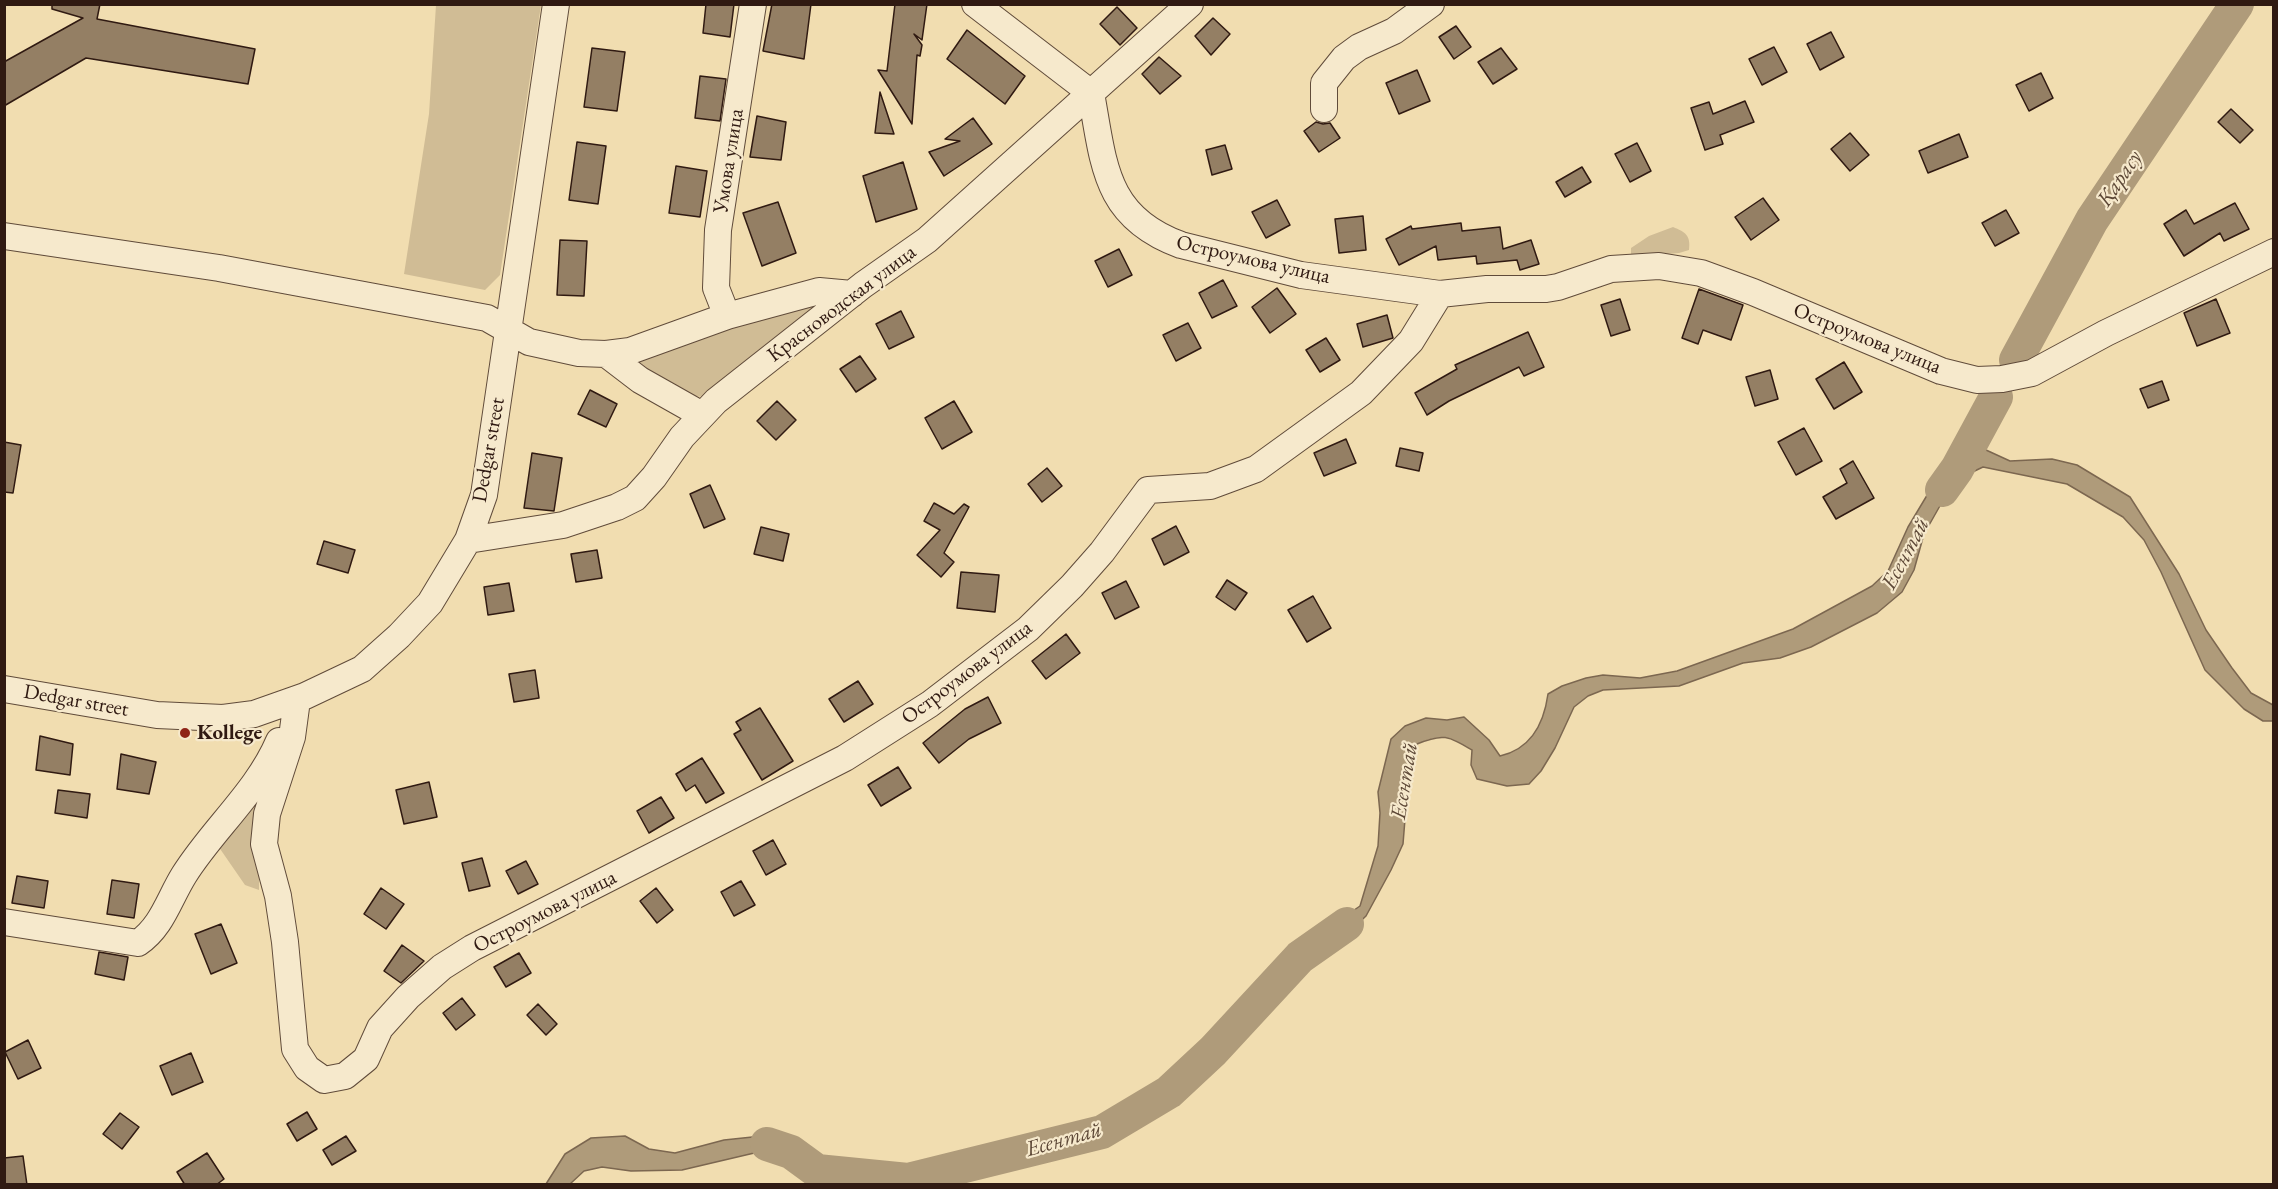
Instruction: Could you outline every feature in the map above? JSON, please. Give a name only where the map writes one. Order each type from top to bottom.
[{"type":"street","name":"Dedgar street","points":[[4,689],[157,714],[223,718],[254,714],[297,699],[362,669],[399,636],[430,603],[468,540],[484,495],[556,4]]},
{"type":"street","name":"Умова улица","points":[[727,316],[716,288],[718,230],[753,4]]},
{"type":"street","points":[[975,4],[1091,93]]},
{"type":"street","name":"Красноводская улица","points":[[468,540],[563,525],[617,507],[635,498],[654,477],[682,436],[716,401],[852,294],[927,240],[1190,4]]},
{"type":"street","points":[[1324,109],[1324,83],[1344,58],[1359,47],[1394,31],[1431,4]]},
{"type":"street","name":"Остроумова улица","points":[[1091,93],[1106,168],[1116,198],[1139,223],[1163,238],[1230,259],[1301,274],[1440,294],[1487,289],[1546,289],[1611,269],[1659,266],[1701,273],[1743,288],[1941,371],[1977,380],[2002,379],[2032,373],[2106,333],[2274,252]]},
{"type":"street","points":[[4,236],[219,268],[453,311],[487,318],[529,342],[579,353],[606,354],[630,351],[727,316],[819,291],[852,294]]},
{"type":"street","name":"Остроумова улица","points":[[297,699],[292,737],[267,814],[264,844],[278,896],[285,942],[295,1049],[307,1068],[324,1080],[345,1076],[366,1059],[380,1028],[408,997],[442,968],[465,953],[844,758],[930,704],[1028,629],[1072,586],[1102,552],[1148,490],[1210,486],[1256,470],[1361,393],[1411,341],[1440,294]]},
{"type":"street","points":[[606,354],[640,380],[702,415]]},
{"type":"street","points":[[4,922],[138,943],[151,934],[183,877],[274,753],[297,699]]},
{"type":"shaded area","points":[[436,5],[541,5],[500,275],[485,290],[404,274],[429,114]]},
{"type":"shaded area","points":[[1673,227],[1686,235],[1689,250],[1631,257],[1631,248],[1649,236]]},
{"type":"shaded area","points":[[818,302],[817,311],[703,397],[687,395],[628,364],[634,355]]},
{"type":"shaded area","points":[[276,760],[259,864],[259,890],[245,885],[216,843]]},
{"type":"water","points":[[1986,450],[2010,461],[2052,459],[2077,465],[2130,497],[2179,574],[2206,630],[2232,668],[2251,693],[2273,705],[2273,721],[2263,721],[2244,709],[2205,670],[2144,540],[2123,517],[2067,484],[1983,467],[1962,477],[1941,504],[1924,534],[1914,570],[1902,592],[1877,613],[1811,647],[1780,658],[1743,663],[1679,686],[1603,690],[1588,696],[1574,707],[1555,748],[1541,771],[1529,784],[1507,786],[1477,779],[1471,765],[1472,750],[1451,739],[1433,738],[1417,744],[1410,757],[1403,844],[1391,870],[1366,916],[1341,940],[1310,958],[1307,948],[1325,930],[1360,906],[1378,846],[1380,813],[1378,792],[1391,739],[1405,726],[1426,718],[1447,720],[1464,717],[1489,740],[1500,756],[1511,753],[1528,741],[1539,725],[1548,694],[1562,686],[1603,675],[1640,678],[1677,671],[1793,629],[1872,586],[1888,571],[1908,527],[1935,482],[1947,467],[1966,452]]},
{"type":"water","points":[[625,1136],[649,1149],[675,1153],[724,1140],[762,1136],[790,1148],[812,1168],[767,1150],[682,1170],[631,1171],[602,1167],[584,1171],[570,1184],[546,1184],[565,1154],[591,1138]]},
{"type":"building","points":[[52,4],[100,4],[97,19],[255,49],[248,84],[86,58],[4,106],[4,62],[83,18],[52,9]]},
{"type":"building","points":[[706,4],[734,4],[730,37],[703,33]]},
{"type":"building","points":[[772,4],[811,4],[804,59],[763,51]]},
{"type":"building","points":[[895,4],[927,4],[922,40],[914,34],[922,45],[920,56],[917,55],[912,124],[878,70],[887,71]]},
{"type":"building","points":[[1117,7],[1137,28],[1120,45],[1100,24]]},
{"type":"building","points":[[1213,18],[1230,34],[1211,55],[1195,36]]},
{"type":"building","points":[[1456,26],[1471,47],[1454,59],[1439,37]]},
{"type":"building","points":[[967,30],[1025,76],[1005,104],[947,59]]},
{"type":"building","points":[[1831,32],[1844,57],[1820,70],[1807,44]]},
{"type":"building","points":[[1774,47],[1787,72],[1762,85],[1749,59]]},
{"type":"building","points":[[592,48],[625,52],[617,111],[584,107]]},
{"type":"building","points":[[1501,48],[1517,69],[1493,84],[1478,62]]},
{"type":"building","points":[[1159,57],[1181,76],[1160,94],[1142,74]]},
{"type":"building","points":[[1417,70],[1430,101],[1399,114],[1386,83]]},
{"type":"building","points":[[2041,73],[2053,98],[2029,111],[2016,85]]},
{"type":"building","points":[[700,76],[726,79],[720,121],[695,118]]},
{"type":"building","points":[[880,92],[894,134],[875,133]]},
{"type":"building","points":[[1745,101],[1754,122],[1720,135],[1723,144],[1705,150],[1691,108],[1709,102],[1713,114]]},
{"type":"building","points":[[2231,109],[2253,130],[2240,143],[2218,122]]},
{"type":"building","points":[[757,116],[786,122],[781,160],[750,157]]},
{"type":"building","points":[[973,118],[992,144],[944,176],[929,152],[960,141],[945,139]]},
{"type":"building","points":[[1316,122],[1330,123],[1340,138],[1319,152],[1304,131]]},
{"type":"building","points":[[1850,133],[1869,155],[1850,171],[1831,149]]},
{"type":"building","points":[[1959,134],[1968,157],[1928,173],[1919,151]]},
{"type":"building","points":[[577,142],[606,146],[598,204],[569,200]]},
{"type":"building","points":[[1637,143],[1651,171],[1630,182],[1615,154]]},
{"type":"building","points":[[1225,145],[1232,169],[1212,175],[1206,150]]},
{"type":"building","points":[[903,162],[917,209],[876,222],[863,176]]},
{"type":"building","points":[[676,166],[707,171],[700,217],[669,213]]},
{"type":"building","points":[[1582,167],[1591,182],[1565,197],[1556,182]]},
{"type":"building","points":[[1763,198],[1779,220],[1751,240],[1735,217]]},
{"type":"building","points":[[1277,200],[1290,225],[1266,238],[1252,212]]},
{"type":"building","points":[[778,202],[796,253],[762,266],[743,213]]},
{"type":"building","points":[[2235,203],[2249,229],[2224,241],[2220,233],[2184,256],[2164,224],[2186,210],[2194,224]]},
{"type":"building","points":[[2006,210],[2019,233],[1995,246],[1982,223]]},
{"type":"building","points":[[1363,216],[1366,250],[1339,253],[1335,219]]},
{"type":"building","points":[[1461,223],[1462,231],[1500,227],[1503,249],[1531,240],[1539,264],[1520,270],[1517,260],[1477,264],[1476,256],[1438,260],[1436,246],[1399,265],[1386,239],[1411,226],[1412,229]]},
{"type":"building","points":[[560,240],[587,241],[584,296],[557,295]]},
{"type":"building","points":[[1119,249],[1132,275],[1108,287],[1095,261]]},
{"type":"building","points":[[1223,280],[1237,306],[1212,318],[1199,293]]},
{"type":"building","points":[[1277,288],[1296,314],[1270,333],[1252,307]]},
{"type":"building","points":[[1699,289],[1743,305],[1731,340],[1703,330],[1698,344],[1682,338]]},
{"type":"building","points":[[1620,299],[1630,330],[1611,336],[1601,305]]},
{"type":"building","points":[[2216,299],[2230,333],[2197,346],[2184,313]]},
{"type":"building","points":[[901,311],[914,337],[889,349],[876,324]]},
{"type":"building","points":[[1387,315],[1393,338],[1363,347],[1357,324]]},
{"type":"building","points":[[1188,323],[1201,348],[1176,361],[1163,335]]},
{"type":"building","points":[[1528,332],[1544,367],[1524,376],[1519,367],[1449,401],[1427,415],[1415,393],[1457,369],[1455,365]]},
{"type":"building","points":[[1326,338],[1340,360],[1320,372],[1306,350]]},
{"type":"building","points":[[860,356],[876,379],[856,392],[840,369]]},
{"type":"building","points":[[1844,362],[1862,392],[1834,409],[1816,379]]},
{"type":"building","points":[[1770,370],[1778,399],[1755,406],[1746,377]]},
{"type":"building","points":[[2162,381],[2169,400],[2148,408],[2140,389]]},
{"type":"building","points":[[590,390],[617,404],[606,427],[578,414]]},
{"type":"building","points":[[777,401],[796,420],[776,440],[757,421]]},
{"type":"building","points":[[954,401],[972,432],[942,449],[925,418]]},
{"type":"building","points":[[1804,428],[1822,461],[1796,475],[1778,442]]},
{"type":"building","points":[[1346,439],[1356,463],[1324,476],[1314,453]]},
{"type":"building","points":[[4,442],[21,445],[13,493],[4,492]]},
{"type":"building","points":[[1400,448],[1423,453],[1419,471],[1396,466]]},
{"type":"building","points":[[532,453],[562,458],[554,511],[524,508]]},
{"type":"building","points":[[1853,461],[1874,498],[1836,519],[1823,497],[1847,483],[1840,469]]},
{"type":"building","points":[[1047,468],[1062,486],[1042,502],[1028,484]]},
{"type":"building","points":[[710,485],[725,519],[704,528],[690,494]]},
{"type":"building","points":[[934,503],[954,514],[964,504],[969,507],[944,553],[954,562],[941,577],[917,555],[940,530],[924,521]]},
{"type":"building","points":[[1176,526],[1189,552],[1164,565],[1152,539]]},
{"type":"building","points":[[761,527],[789,534],[783,561],[754,554]]},
{"type":"building","points":[[324,541],[355,550],[348,573],[317,564]]},
{"type":"building","points":[[597,550],[602,578],[576,582],[571,554]]},
{"type":"building","points":[[961,572],[999,575],[995,612],[957,608]]},
{"type":"building","points":[[1227,580],[1247,593],[1235,610],[1216,597]]},
{"type":"building","points":[[1126,581],[1139,607],[1115,619],[1102,593]]},
{"type":"building","points":[[509,583],[514,611],[488,615],[484,587]]},
{"type":"building","points":[[1313,596],[1331,628],[1307,642],[1288,610]]},
{"type":"building","points":[[1066,634],[1080,653],[1046,679],[1032,661]]},
{"type":"building","points":[[535,670],[539,698],[514,702],[509,674]]},
{"type":"building","points":[[858,681],[873,704],[844,722],[829,699]]},
{"type":"building","points":[[988,697],[1001,723],[969,739],[939,763],[923,743],[965,709]]},
{"type":"building","points":[[760,708],[793,761],[762,780],[734,734],[741,730],[736,722]]},
{"type":"building","points":[[40,736],[73,744],[70,775],[36,770]]},
{"type":"building","points":[[121,754],[156,762],[149,794],[117,789]]},
{"type":"building","points":[[702,758],[724,793],[706,803],[695,785],[686,791],[676,774]]},
{"type":"building","points":[[898,767],[911,788],[881,806],[868,785]]},
{"type":"building","points":[[429,782],[437,817],[404,824],[396,790]]},
{"type":"building","points":[[58,790],[90,794],[87,818],[55,813]]},
{"type":"building","points":[[661,797],[674,818],[649,833],[637,811]]},
{"type":"building","points":[[773,840],[786,864],[766,875],[753,851]]},
{"type":"building","points":[[482,858],[490,886],[469,891],[462,863]]},
{"type":"building","points":[[526,861],[538,884],[518,894],[506,871]]},
{"type":"building","points":[[17,876],[48,881],[44,908],[12,903]]},
{"type":"building","points":[[112,880],[139,884],[134,918],[107,914]]},
{"type":"building","points":[[741,881],[755,905],[734,916],[721,892]]},
{"type":"building","points":[[381,888],[404,904],[386,929],[364,914]]},
{"type":"building","points":[[656,888],[673,910],[657,923],[640,901]]},
{"type":"building","points":[[221,924],[237,963],[211,974],[195,934]]},
{"type":"building","points":[[402,945],[424,961],[401,983],[384,971]]},
{"type":"building","points":[[99,952],[128,957],[124,980],[95,974]]},
{"type":"building","points":[[519,953],[531,973],[506,987],[494,967]]},
{"type":"building","points":[[462,998],[475,1015],[456,1030],[443,1013]]},
{"type":"building","points":[[538,1004],[557,1024],[546,1035],[527,1015]]},
{"type":"building","points":[[28,1040],[41,1068],[18,1079],[5,1052]]},
{"type":"building","points":[[191,1053],[203,1082],[172,1095],[160,1066]]},
{"type":"building","points":[[307,1112],[317,1129],[297,1141],[287,1124]]},
{"type":"building","points":[[120,1113],[139,1127],[122,1149],[103,1134]]},
{"type":"building","points":[[346,1136],[356,1151],[332,1165],[323,1150]]},
{"type":"building","points":[[207,1153],[224,1179],[216,1185],[185,1185],[177,1172]]},
{"type":"building","points":[[23,1156],[27,1185],[4,1185],[4,1158]]},
{"type":"waterway","name":"Қарасу","points":[[2016,360],[2092,220],[2237,4]]},
{"type":"waterway","name":"Қарасу","points":[[1942,490],[1957,469],[1996,397]]},
{"type":"waterway","name":"Есентай","points":[[767,1144],[791,1152],[817,1171],[908,1180],[1102,1132],[1169,1092],[1213,1051],[1300,957],[1347,924]]},
{"type":"place","name":"Kollege","points":[[185,733]]}]
